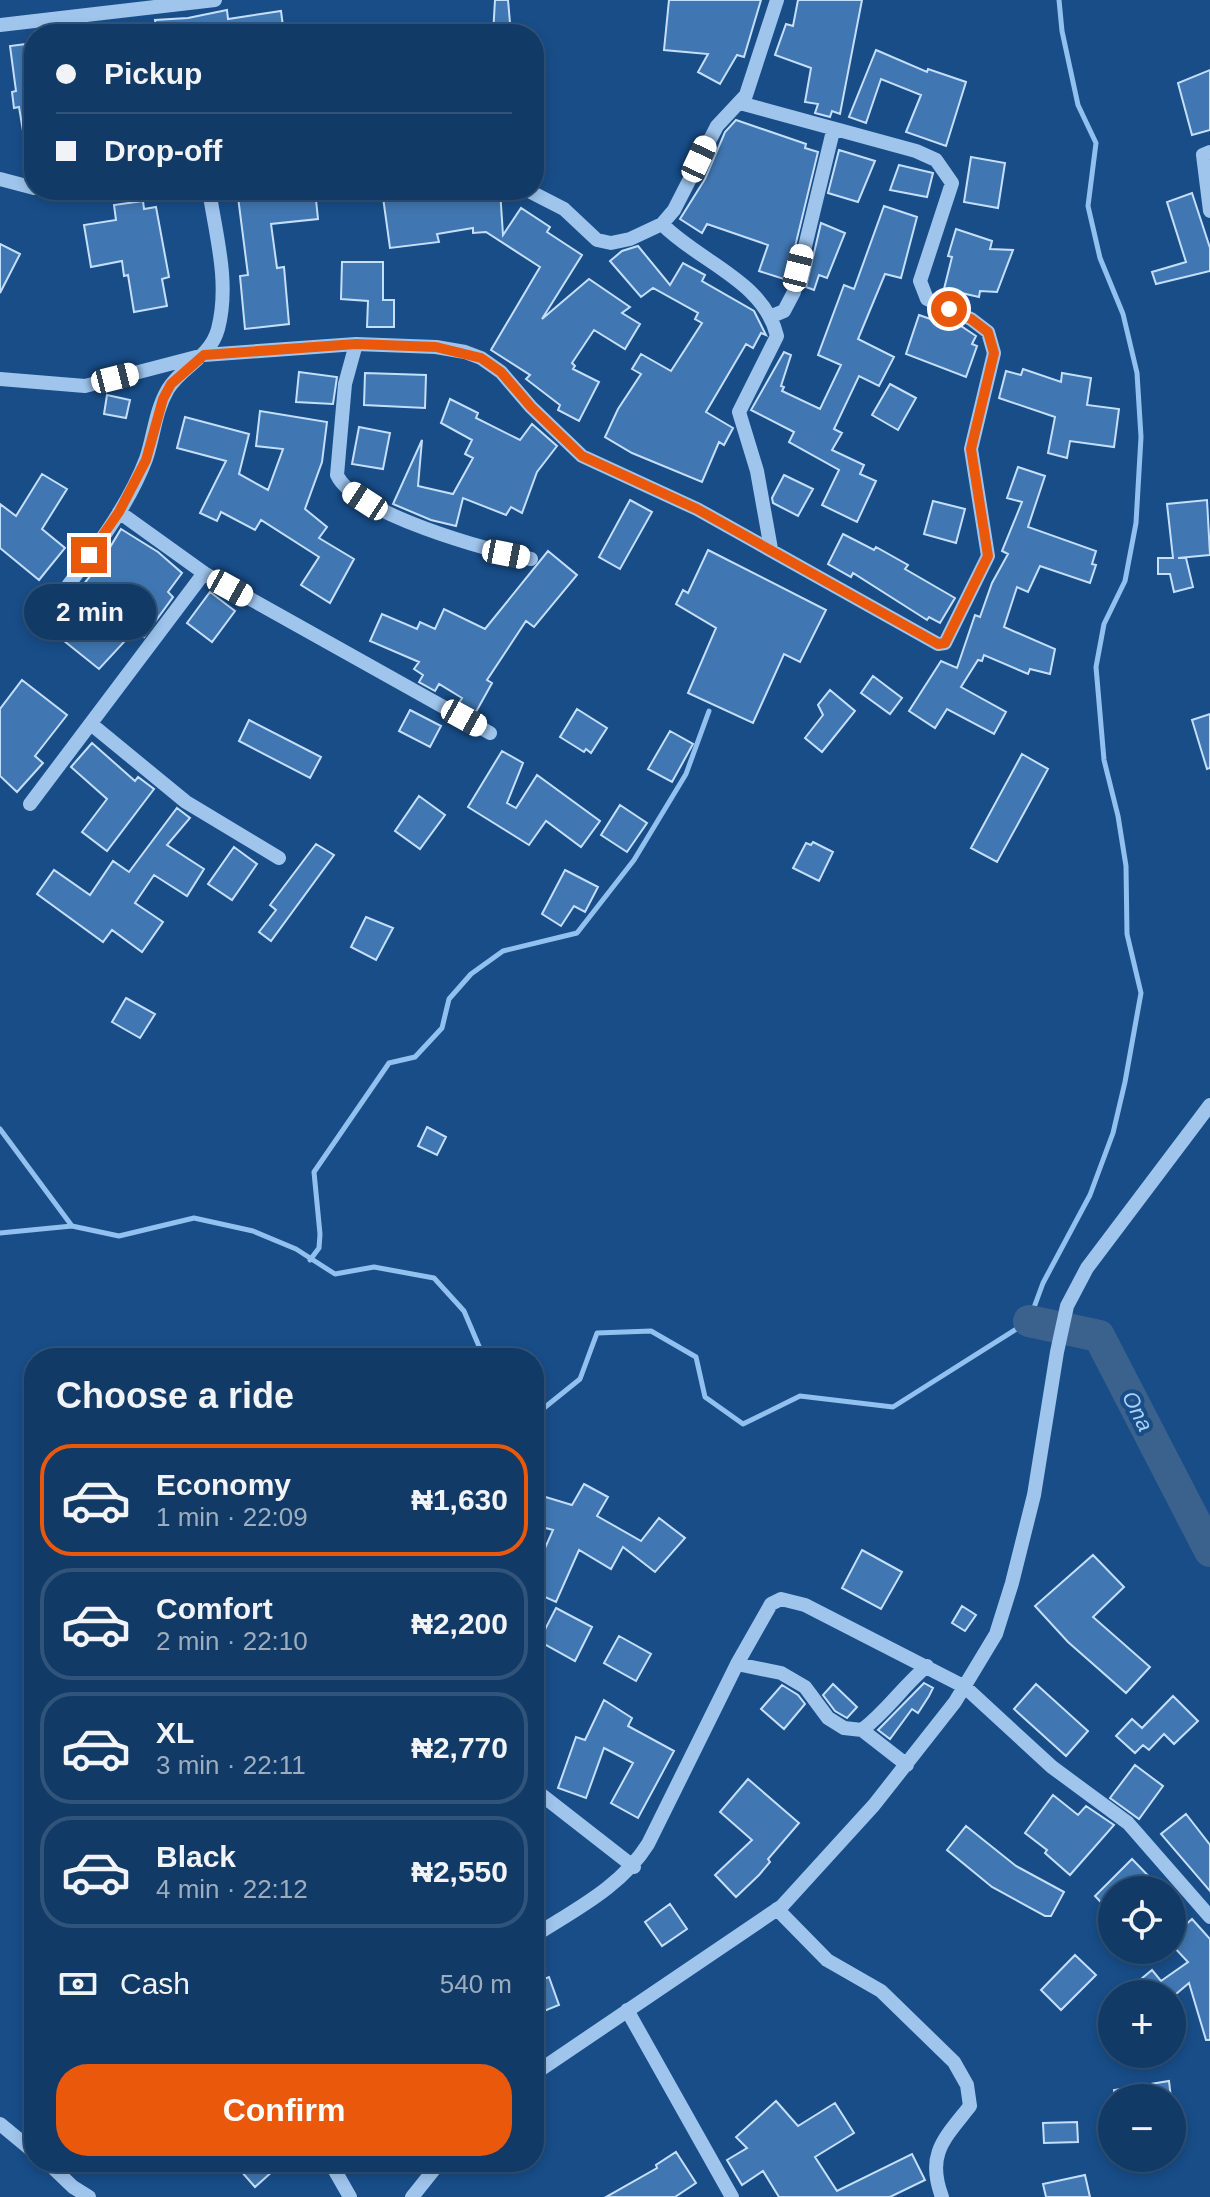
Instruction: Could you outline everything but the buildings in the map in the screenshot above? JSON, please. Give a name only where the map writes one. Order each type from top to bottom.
[{"type":"street","points":[[0,25],[215,0]]},
{"type":"street","points":[[544,199],[564,209],[597,240],[611,243],[630,239],[662,224],[674,210],[717,126],[740,103],[754,77],[777,0]]},
{"type":"street","points":[[0,379],[85,386],[204,355],[356,344],[436,347],[481,358],[501,372],[531,407],[582,456],[697,509],[938,644],[945,643],[988,556],[971,449],[994,353],[992,339],[971,319],[927,299],[920,281],[952,183],[936,160],[916,151],[833,131],[740,103]]},
{"type":"street","points":[[772,316],[784,311],[794,292],[833,131]]},
{"type":"street","points":[[1210,152],[1203,155],[1210,211]]},
{"type":"street","points":[[0,179],[24,185]]},
{"type":"street","points":[[44,619],[119,512],[146,460],[163,399],[171,384],[204,355],[218,330],[224,280],[211,200]]},
{"type":"street","points":[[662,224],[679,241],[758,297],[772,316],[777,336],[739,412],[757,471],[771,549]]},
{"type":"street","points":[[356,344],[345,384],[337,475],[342,487],[411,522],[506,554],[531,559]]},
{"type":"street","points":[[119,512],[204,573],[490,733]]},
{"type":"street","points":[[30,804],[204,573]]},
{"type":"street","points":[[91,724],[186,802],[279,858]]},
{"type":"street","points":[[544,2067],[777,1909],[812,1877],[907,1765],[965,1687],[996,1634],[1012,1583],[1034,1495],[1067,1306],[1087,1268],[1210,1105]]},
{"type":"street","points":[[544,1930],[609,1888],[634,1867],[737,1664],[771,1604],[781,1599],[805,1605],[965,1687],[1052,1767],[1128,1823],[1210,1917]]},
{"type":"street","points":[[737,1664],[781,1673],[805,1687],[821,1711],[836,1724],[862,1730],[907,1765]]},
{"type":"street","points":[[862,1730],[887,1710],[906,1685],[927,1666]]},
{"type":"street","points":[[544,1797],[634,1867]]},
{"type":"street","points":[[777,1909],[827,1960],[881,1991],[954,2062],[967,2085],[970,2106],[938,2148],[934,2177],[942,2197]]},
{"type":"street","points":[[627,2010],[732,2197]]},
{"type":"street","points":[[0,2124],[24,2144]]},
{"type":"street","points":[[57,2172],[89,2197]]},
{"type":"street","points":[[336,2172],[350,2197]]},
{"type":"street","points":[[412,2197],[432,2172]]},
{"type":"waterway","points":[[544,1408],[580,1379],[597,1333],[651,1331],[696,1357],[705,1397],[743,1424],[800,1396],[893,1407],[1029,1321],[1043,1283],[1090,1195],[1113,1133],[1141,993],[1127,934],[1126,866],[1104,760],[1096,667],[1104,624],[1125,581],[1136,523],[1141,437],[1137,373],[1123,314],[1100,258],[1088,206],[1096,143],[1078,105],[1062,31],[1059,0]]},
{"type":"waterway","points":[[310,1260],[319,1248],[320,1234],[314,1172],[389,1063],[415,1057],[442,1028],[449,999],[471,974],[503,951],[577,933],[634,860],[686,774],[709,711]]},
{"type":"waterway","points":[[0,1129],[72,1226]]},
{"type":"waterway","points":[[0,1233],[72,1226],[119,1236],[194,1218],[253,1231],[296,1249],[335,1274],[374,1267],[434,1278],[464,1311],[480,1348]]},
{"type":"waterway","name":"Ona","points":[[1029,1321],[1099,1336],[1210,1551]]},
{"type":"route","points":[[89,555],[119,512],[146,460],[163,399],[171,384],[204,355],[356,344],[436,347],[481,358],[501,372],[531,407],[582,456],[697,509],[876,606],[938,644],[945,643],[988,556],[971,449],[994,353],[988,332],[971,319],[949,309]]}]
